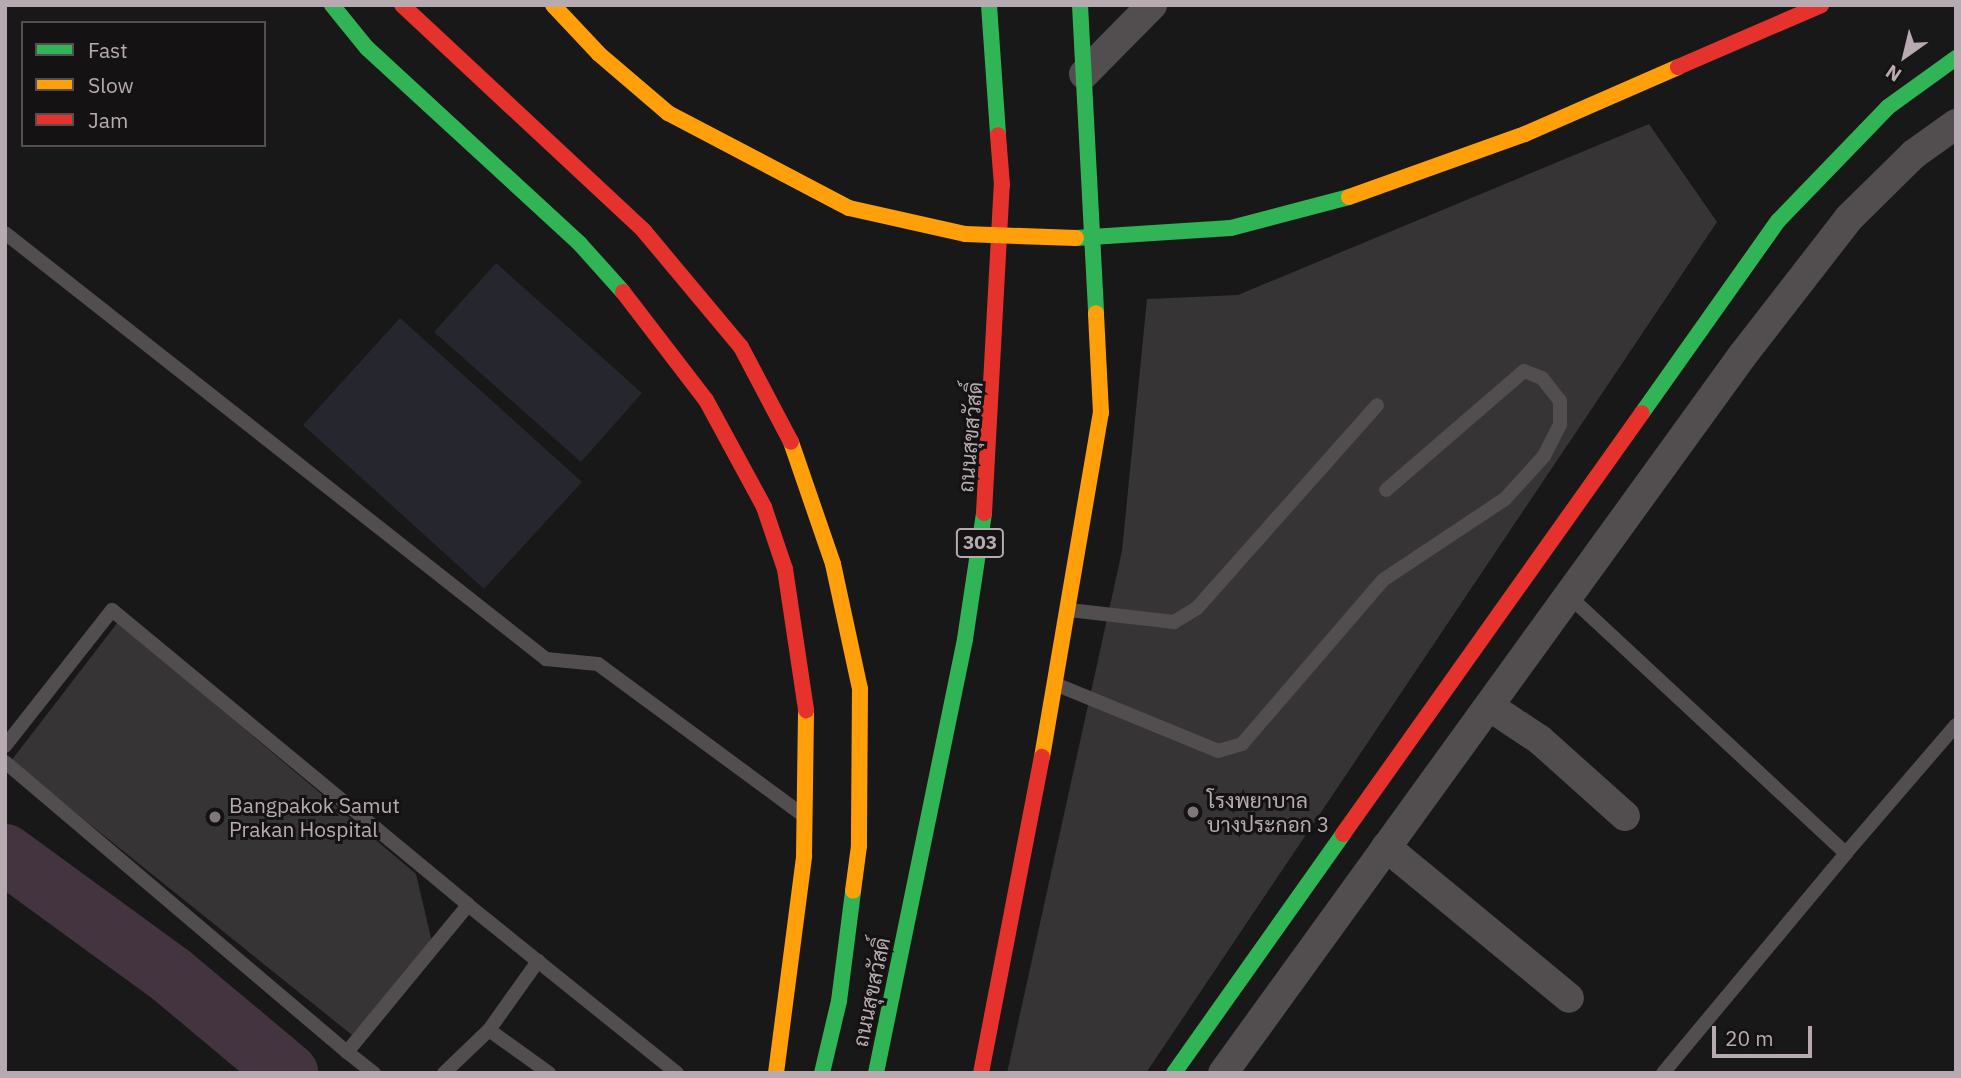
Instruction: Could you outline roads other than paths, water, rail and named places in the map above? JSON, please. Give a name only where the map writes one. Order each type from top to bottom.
[{"type":"main road","points":[[332,5],[367,48],[580,244],[653,325],[706,400],[764,506],[785,569],[807,716],[806,817],[776,1073]]},
{"type":"main road","points":[[402,5],[644,231],[741,347],[801,460],[833,564],[860,689],[859,846],[839,1001],[822,1073]]},
{"type":"main road","points":[[553,5],[599,54],[668,113],[849,208],[965,234],[1058,239],[1231,228],[1364,193],[1525,134],[1821,5]]},
{"type":"main road","name":"ถนนสุขสวัสดิ์","points":[[876,1073],[965,639],[989,480],[1002,185],[989,5]]},
{"type":"main road","points":[[981,1073],[1054,683],[1101,412],[1080,5]]},
{"type":"main road","points":[[1174,1073],[1778,221],[1888,107],[1956,58]]},
{"type":"street","points":[[1084,74],[1152,5]]},
{"type":"street","points":[[1223,1073],[1569,596],[1849,218],[1914,154],[1956,124]]},
{"type":"street","points":[[1489,706],[1540,740],[1625,816]]},
{"type":"street","points":[[1387,847],[1569,998]]},
{"type":"lane","points":[[5,233],[546,659],[598,664],[806,817]]},
{"type":"lane","points":[[1054,683],[1218,751],[1242,744],[1383,580],[1505,499],[1544,456],[1560,424],[1560,401],[1542,378],[1524,371],[1386,491]]},
{"type":"lane","points":[[1067,610],[1174,622],[1196,608],[1377,405]]},
{"type":"lane","points":[[1569,596],[1846,853]]},
{"type":"lane","points":[[5,746],[111,610],[468,905],[677,1073]]},
{"type":"lane","points":[[1663,1073],[1956,725]]},
{"type":"lane","points":[[5,762],[374,1073]]},
{"type":"lane","points":[[347,1052],[468,905]]},
{"type":"lane","points":[[444,1073],[489,1030],[538,961]]},
{"type":"lane","points":[[489,1030],[549,1073]]},
{"type":"waterway","points":[[5,854],[171,975],[288,1073]]},
{"type":"place","name":"โรงพยาบาล บางประกอก 3","points":[[1193,812]]},
{"type":"place","name":"Bangpakok Samut Prakan Hospital","points":[[215,817]]}]
